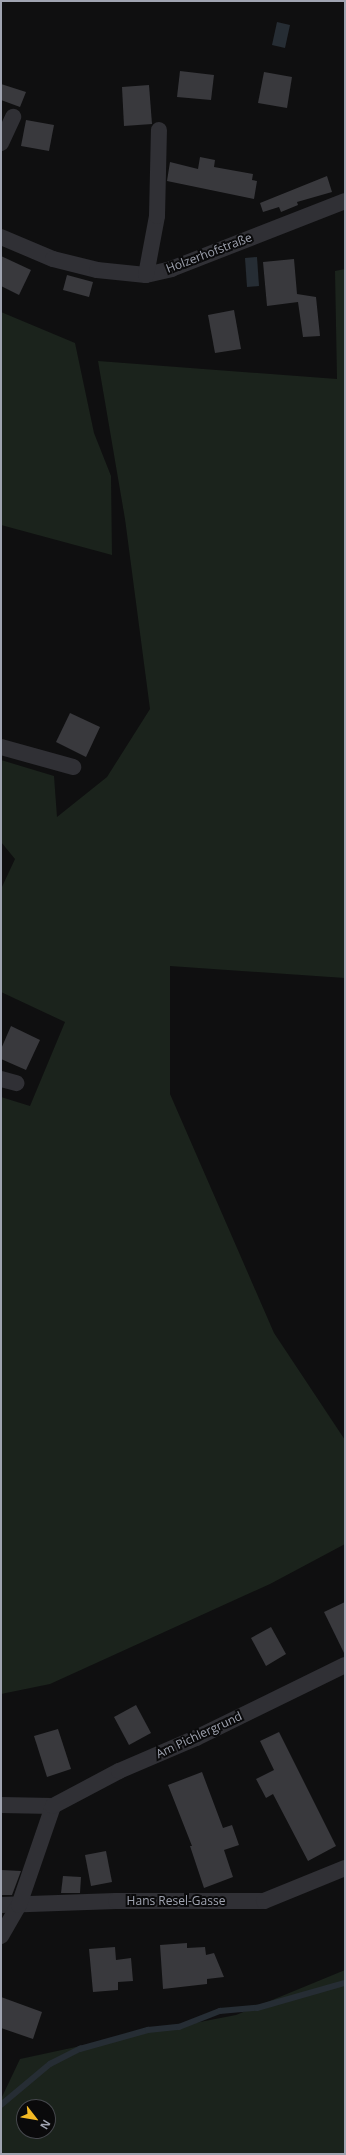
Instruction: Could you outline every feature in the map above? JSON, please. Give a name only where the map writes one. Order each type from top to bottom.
[{"type":"street","points":[[1,144],[13,117]]},
{"type":"street","points":[[146,275],[157,216],[159,130]]},
{"type":"street","name":"Holzerhofstraße","points":[[1,237],[53,259],[97,270],[134,275],[146,275],[171,269],[345,201]]},
{"type":"street","points":[[1,747],[73,767]]},
{"type":"street","name":"Am Pichlergrund","points":[[1,1805],[53,1806],[119,1771],[196,1738],[345,1665]]},
{"type":"street","points":[[1,1936],[18,1905],[53,1806]]},
{"type":"street","name":"Hans Resel-Gasse","points":[[1,1905],[116,1901],[264,1901],[345,1868]]},
{"type":"shaded area","points":[[277,22],[290,25],[285,48],[272,45]]},
{"type":"shaded area","points":[[257,257],[259,286],[247,287],[245,258]]},
{"type":"shaded area","points":[[345,269],[345,978],[170,966],[170,1094],[274,1333],[345,1440],[345,1544],[270,1584],[50,1684],[1,1694],[1,1097],[30,1106],[65,1022],[1,992],[1,889],[15,859],[1,842],[1,760],[54,776],[57,817],[107,777],[150,709],[125,519],[98,361],[337,379],[335,271]]},
{"type":"shaded area","points":[[1,312],[75,343],[94,433],[111,476],[112,555],[1,525]]},
{"type":"shaded area","points":[[345,1970],[345,2154],[1,2154],[1,2099],[20,2059],[236,2015]]},
{"type":"building","points":[[180,71],[214,75],[211,100],[177,97]]},
{"type":"building","points":[[264,72],[292,77],[287,108],[258,103]]},
{"type":"building","points":[[1,84],[26,92],[20,107],[1,100]]},
{"type":"building","points":[[149,85],[152,124],[124,126],[122,87]]},
{"type":"building","points":[[26,120],[54,125],[49,151],[21,146]]},
{"type":"building","points":[[200,157],[215,160],[214,167],[253,174],[252,180],[257,181],[254,199],[167,181],[170,162],[198,169]]},
{"type":"building","points":[[327,176],[332,192],[297,202],[298,205],[281,212],[279,207],[263,212],[260,203]]},
{"type":"building","points":[[1,256],[31,270],[19,295],[1,286]]},
{"type":"building","points":[[294,259],[297,294],[316,297],[320,336],[303,337],[298,302],[267,306],[263,262]]},
{"type":"building","points":[[67,275],[93,282],[89,297],[63,290]]},
{"type":"building","points":[[234,310],[241,349],[215,353],[208,315]]},
{"type":"building","points":[[70,713],[100,727],[86,757],[56,742]]},
{"type":"building","points":[[11,1026],[40,1040],[26,1070],[1,1059],[1,1049]]},
{"type":"building","points":[[345,1602],[345,1655],[324,1612]]},
{"type":"building","points":[[271,1627],[286,1654],[266,1666],[251,1638]]},
{"type":"building","points":[[136,1705],[151,1733],[129,1745],[114,1717]]},
{"type":"building","points":[[58,1729],[71,1769],[47,1777],[34,1736]]},
{"type":"building","points":[[279,1732],[336,1846],[308,1861],[273,1794],[266,1798],[256,1779],[274,1770],[260,1741]]},
{"type":"building","points":[[202,1772],[223,1828],[232,1825],[239,1845],[224,1850],[233,1877],[204,1888],[190,1846],[192,1846],[168,1785]]},
{"type":"building","points":[[106,1851],[112,1882],[91,1886],[85,1855]]},
{"type":"building","points":[[1,1870],[21,1871],[12,1895],[1,1895]]},
{"type":"building","points":[[63,1876],[81,1877],[80,1893],[61,1893]]},
{"type":"building","points":[[187,1943],[187,1948],[205,1947],[206,1955],[214,1953],[224,1977],[207,1979],[207,1984],[163,1989],[160,1945]]},
{"type":"building","points":[[115,1947],[116,1960],[131,1958],[133,1981],[118,1982],[118,1990],[93,1992],[89,1949]]},
{"type":"building","points":[[1,1997],[42,2012],[33,2039],[1,2028]]},
{"type":"waterway","points":[[1,2105],[50,2064],[80,2049],[148,2030],[179,2027],[220,2011],[257,2008],[345,1983]]}]
